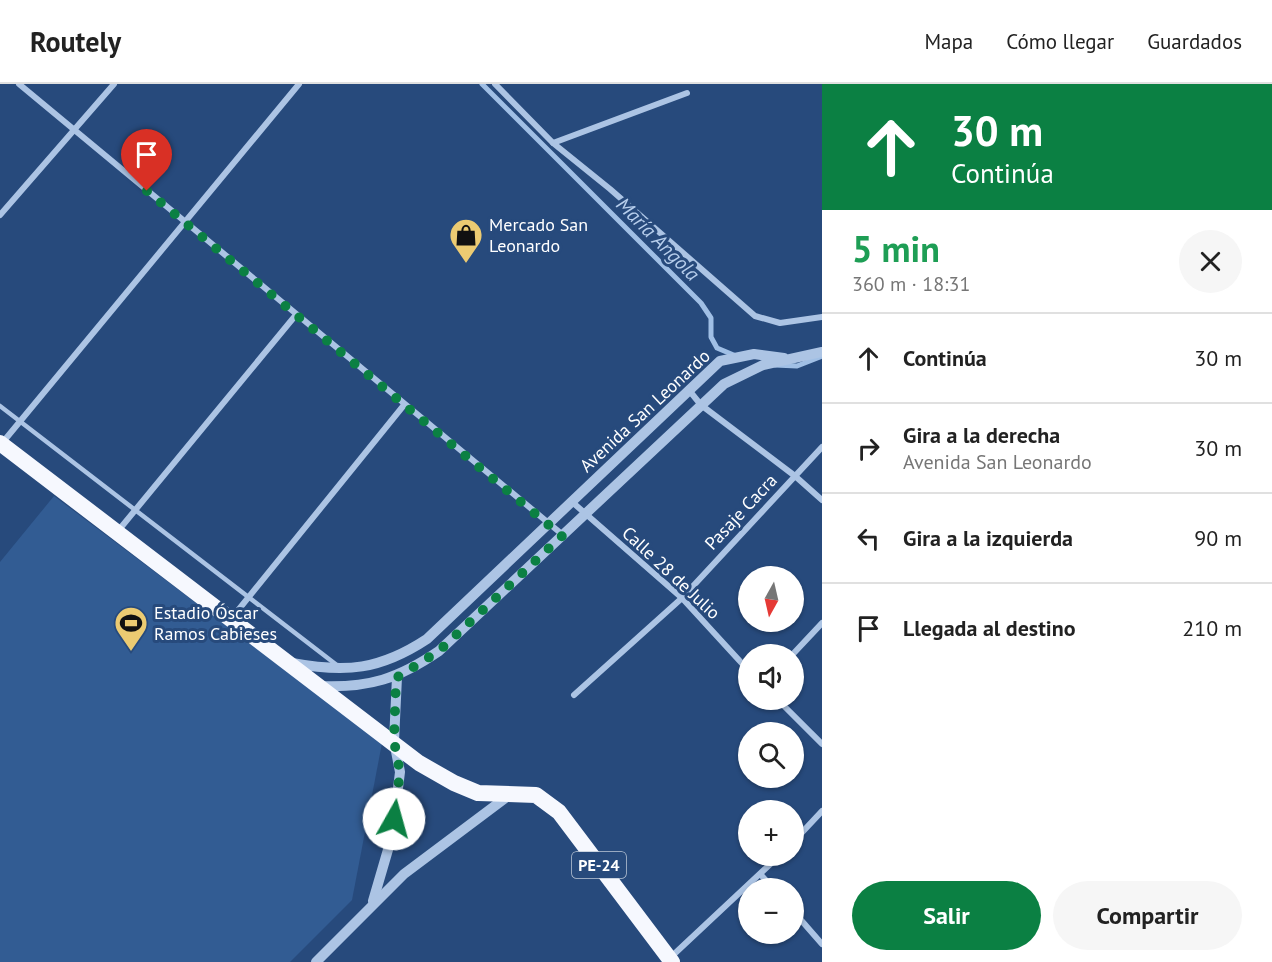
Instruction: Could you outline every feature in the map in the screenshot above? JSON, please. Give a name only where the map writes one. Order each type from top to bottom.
[{"type":"highway","name":"PE-24","points":[[1,443],[394,741],[419,763],[454,783],[478,793],[508,796],[537,795],[559,812],[669,961]]},
{"type":"street","points":[[19,84],[562,536]]},
{"type":"street","points":[[0,215],[114,84]]},
{"type":"street","points":[[1,443],[299,84]]},
{"type":"street","points":[[495,84],[552,143],[610,189],[755,316],[780,324],[822,317]]},
{"type":"street","points":[[552,143],[687,93]]},
{"type":"street","points":[[117,532],[295,316]]},
{"type":"street","points":[[789,359],[822,352]]},
{"type":"street","name":"Avenida San Leonardo","points":[[289,663],[343,669],[386,661],[426,639],[720,361],[736,356],[762,354],[789,359]]},
{"type":"street","name":"Avenida San Leonardo","points":[[319,686],[371,684],[396,678],[439,651],[724,384],[743,374],[789,359]]},
{"type":"street","points":[[688,389],[701,405],[795,476],[822,500]]},
{"type":"street","points":[[231,619],[404,405]]},
{"type":"street","name":"Pasaje Cacra","points":[[574,695],[682,598],[822,447]]},
{"type":"street","name":"Calle 28 de Julio","points":[[571,501],[682,598],[738,659]]},
{"type":"street","points":[[803,644],[822,623]]},
{"type":"street","points":[[373,902],[385,865],[400,772],[394,741],[396,678]]},
{"type":"street","points":[[788,710],[822,744]]},
{"type":"street","points":[[316,962],[373,902],[404,874],[508,796]]},
{"type":"street","points":[[804,830],[822,811]]},
{"type":"street","points":[[669,961],[770,866]]},
{"type":"street","points":[[761,875],[764,878]]},
{"type":"street","points":[[804,923],[822,944]]},
{"type":"lane","points":[[0,406],[343,669]]},
{"type":"shaded area","name":"Estadio Óscar Ramos Cabieses","points":[[54,496],[382,743],[352,900],[290,962],[0,962],[0,562]]},
{"type":"waterway","name":"María Angola","points":[[482,84],[701,303],[711,318],[711,337],[717,348],[736,356]]},
{"type":"waterway","name":"María Angola","points":[[775,365],[797,366],[820,357]]},
{"type":"place","name":"Mercado San Leonardo","points":[[466,264]]},
{"type":"place","name":"Estadio Óscar Ramos Cabieses","points":[[131,652]]},
{"type":"route","points":[[147,191],[562,536],[439,651],[396,678],[394,741],[400,772],[394,819]]}]
